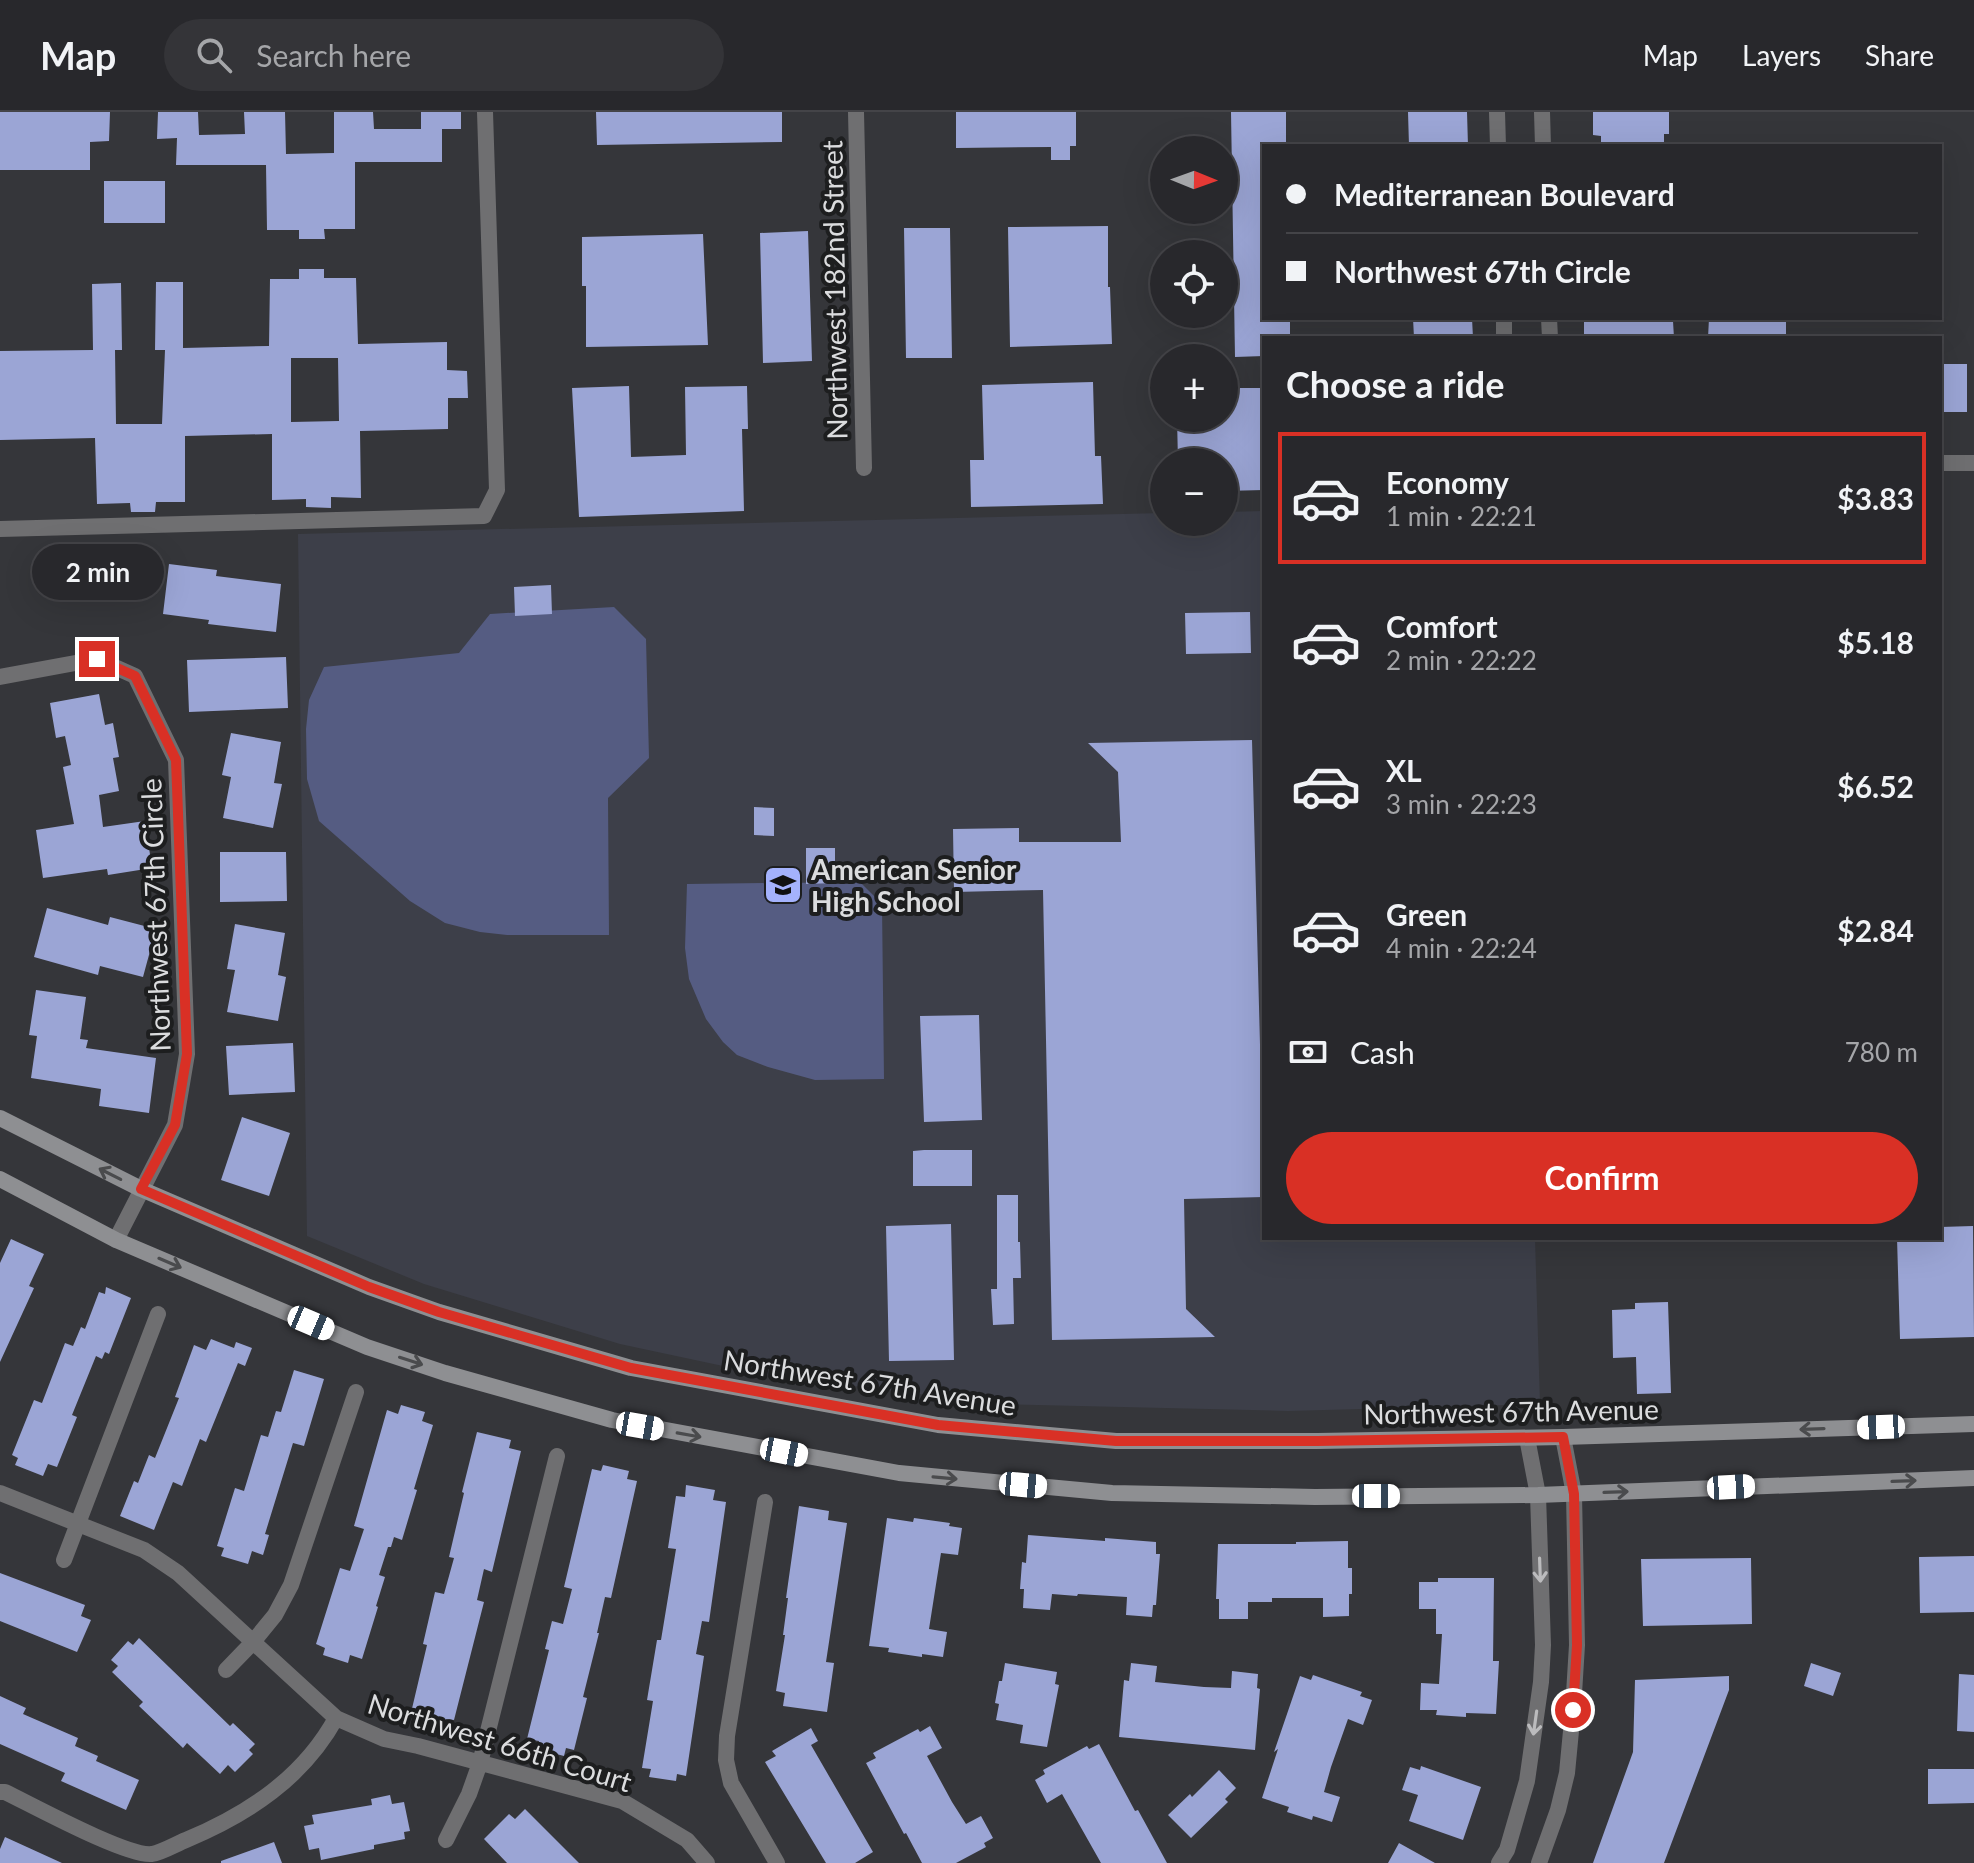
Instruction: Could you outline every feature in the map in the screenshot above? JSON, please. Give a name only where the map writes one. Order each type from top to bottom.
[{"type":"main road","name":"Northwest 67th Avenue","points":[[0,1118],[141,1189],[369,1287],[469,1321],[631,1368],[938,1425],[1116,1441],[1317,1441],[1527,1438],[1974,1424]]},
{"type":"main road","points":[[0,1179],[116,1240],[367,1347],[445,1373],[612,1420],[899,1473],[1112,1493],[1315,1497],[1574,1494],[1974,1478]]},
{"type":"street","points":[[0,529],[484,516],[497,490],[485,112]]},
{"type":"street","name":"Northwest 182nd Street","points":[[856,112],[864,468]]},
{"type":"street","points":[[1497,112],[1498,144]]},
{"type":"street","points":[[1542,112],[1543,144]]},
{"type":"street","points":[[1942,463],[1974,463]]},
{"type":"street","name":"Northwest 67th Circle","points":[[0,677],[97,659],[135,676],[176,760],[187,1054],[175,1125],[116,1240]]},
{"type":"street","points":[[64,1560],[158,1314]]},
{"type":"street","points":[[226,1670],[275,1615],[291,1585],[356,1392]]},
{"type":"street","points":[[1539,1863],[1567,1773],[1577,1645],[1574,1494],[1563,1437]]},
{"type":"street","points":[[1499,1863],[1507,1850],[1527,1781],[1541,1682],[1543,1645],[1538,1495],[1527,1438]]},
{"type":"street","points":[[446,1840],[469,1794],[480,1763],[557,1456]]},
{"type":"street","name":"Northwest 66th Court","points":[[0,1493],[144,1550],[178,1573],[336,1718],[384,1739],[622,1801],[687,1840],[707,1863]]},
{"type":"street","points":[[765,1502],[727,1736],[726,1760],[731,1783],[777,1863]]},
{"type":"street","points":[[0,1792],[123,1849],[151,1854],[219,1826],[278,1789],[311,1757],[336,1718]]},
{"type":"shaded area","name":"American Senior High School","points":[[1262,511],[1262,1240],[1535,1240],[1540,1404],[1288,1411],[1000,1404],[765,1375],[620,1344],[424,1284],[307,1236],[298,534],[1150,513],[1150,536],[1238,536],[1238,512]]},
{"type":"shaded area","points":[[614,607],[646,639],[649,758],[608,798],[609,935],[507,935],[445,923],[410,901],[319,821],[307,779],[306,729],[309,700],[324,667],[459,653],[490,614]]},
{"type":"shaded area","points":[[860,882],[882,904],[884,1079],[815,1080],[737,1055],[706,1019],[689,979],[685,948],[687,884]]},
{"type":"building","points":[[0,112],[110,112],[109,141],[90,142],[90,170],[0,170]]},
{"type":"building","points":[[158,112],[198,112],[199,135],[245,134],[244,112],[285,112],[286,154],[334,153],[334,112],[373,112],[374,129],[421,129],[421,112],[461,112],[461,129],[442,129],[442,162],[355,162],[355,229],[324,229],[325,239],[299,239],[299,230],[267,230],[266,165],[176,165],[177,138],[157,139]]},
{"type":"building","points":[[596,112],[782,112],[782,142],[597,145]]},
{"type":"building","points":[[956,112],[1076,112],[1076,146],[1070,146],[1070,160],[1051,160],[1051,147],[956,148]]},
{"type":"building","points":[[1231,112],[1286,112],[1286,144],[1262,144],[1262,320],[1290,320],[1290,336],[1262,336],[1262,356],[1238,357],[1238,344],[1235,344],[1235,328],[1238,328],[1238,240],[1233,240],[1233,224],[1238,224],[1238,136],[1231,136]]},
{"type":"building","points":[[1408,112],[1467,112],[1468,144],[1409,144]]},
{"type":"building","points":[[1593,112],[1669,112],[1669,134],[1664,134],[1664,144],[1601,144],[1601,136],[1593,135]]},
{"type":"building","points":[[104,181],[165,181],[165,223],[104,223]]},
{"type":"building","points":[[1108,226],[1112,344],[1010,347],[1008,227]]},
{"type":"building","points":[[904,228],[950,228],[952,358],[906,358]]},
{"type":"building","points":[[808,231],[812,361],[763,363],[760,233]]},
{"type":"building","points":[[703,234],[708,345],[586,347],[582,237]]},
{"type":"building","points":[[299,269],[324,269],[324,278],[356,278],[358,344],[447,342],[447,370],[467,371],[468,398],[448,398],[448,429],[360,431],[361,498],[331,497],[331,508],[306,507],[306,499],[272,500],[272,434],[185,436],[185,502],[156,502],[155,512],[131,512],[130,503],[97,504],[95,438],[0,440],[0,351],[93,350],[92,284],[121,283],[122,350],[115,350],[116,424],[162,424],[165,350],[155,350],[156,282],[183,282],[183,348],[269,346],[270,279],[299,279]],"holes":[[[291,358],[338,358],[339,421],[291,422]]]},
{"type":"building","points":[[1413,320],[1472,320],[1473,336],[1414,336]]},
{"type":"building","points":[[1709,320],[1786,320],[1786,336],[1708,336]]},
{"type":"building","points":[[1584,321],[1673,321],[1674,336],[1584,336]]},
{"type":"building","points":[[1942,364],[1967,364],[1967,412],[1942,412]]},
{"type":"building","points":[[1093,382],[1095,456],[1101,456],[1103,504],[971,507],[970,460],[984,460],[982,385]]},
{"type":"building","points":[[629,386],[631,457],[686,455],[685,387],[747,386],[748,429],[742,429],[744,511],[579,517],[572,388]]},
{"type":"building","points":[[1238,388],[1262,388],[1262,490],[1238,491],[1238,448],[1178,448],[1177,432],[1238,432]]},
{"type":"building","points":[[169,564],[217,570],[216,576],[281,584],[276,632],[208,624],[209,620],[163,614]]},
{"type":"building","points":[[551,585],[552,614],[515,616],[514,587]]},
{"type":"building","points":[[1250,612],[1251,653],[1186,654],[1185,613]]},
{"type":"building","points":[[286,657],[288,708],[189,712],[187,660]]},
{"type":"building","points":[[99,694],[105,725],[113,723],[119,757],[113,758],[119,791],[99,795],[103,827],[145,821],[152,868],[108,875],[107,869],[43,878],[36,830],[74,824],[63,767],[71,765],[65,736],[56,738],[50,703]]},
{"type":"building","points":[[231,733],[281,742],[274,783],[282,784],[273,828],[223,818],[231,777],[222,775]]},
{"type":"building","points":[[1252,740],[1262,1197],[1184,1199],[1186,1309],[1215,1337],[1052,1340],[1043,890],[954,892],[953,829],[1019,828],[1019,842],[1121,842],[1118,772],[1088,743]]},
{"type":"building","points":[[754,807],[774,808],[774,836],[754,835]]},
{"type":"building","points":[[806,848],[835,848],[835,883],[806,884]]},
{"type":"building","points":[[220,852],[286,852],[287,901],[220,902]]},
{"type":"building","points":[[47,908],[108,925],[110,917],[156,929],[143,977],[100,966],[98,975],[34,957]]},
{"type":"building","points":[[235,924],[285,933],[278,975],[286,977],[278,1021],[227,1012],[235,970],[227,969]]},
{"type":"building","points":[[36,990],[86,997],[80,1039],[88,1040],[86,1048],[156,1058],[149,1113],[99,1106],[101,1089],[31,1078],[37,1036],[29,1035]]},
{"type":"building","points":[[979,1015],[982,1120],[924,1122],[920,1016]]},
{"type":"building","points":[[293,1043],[295,1092],[229,1095],[226,1046]]},
{"type":"building","points":[[242,1117],[290,1133],[269,1196],[221,1180]]},
{"type":"building","points":[[972,1150],[972,1186],[913,1186],[913,1151]]},
{"type":"building","points":[[997,1195],[1018,1195],[1021,1278],[1013,1278],[1014,1324],[993,1325],[991,1289],[997,1289]]},
{"type":"building","points":[[951,1224],[954,1360],[889,1361],[886,1226]]},
{"type":"building","points":[[1973,1226],[1974,1337],[1900,1339],[1897,1240],[1942,1240],[1942,1227]]},
{"type":"building","points":[[11,1239],[44,1254],[29,1286],[34,1288],[0,1362],[0,1263]]},
{"type":"building","points":[[106,1287],[131,1298],[109,1354],[105,1352],[102,1359],[96,1356],[72,1415],[77,1417],[57,1467],[48,1464],[43,1476],[15,1465],[18,1458],[12,1455],[34,1400],[42,1403],[65,1343],[73,1346],[81,1327],[85,1329],[99,1292],[105,1294]]},
{"type":"building","points":[[1668,1302],[1671,1393],[1637,1394],[1636,1357],[1613,1358],[1612,1310],[1635,1309],[1635,1303]]},
{"type":"building","points":[[211,1339],[234,1348],[236,1342],[252,1348],[245,1366],[238,1363],[206,1442],[200,1439],[182,1486],[173,1482],[154,1530],[120,1516],[149,1455],[155,1458],[179,1398],[175,1397],[194,1345],[206,1350]]},
{"type":"building","points":[[294,1370],[324,1379],[304,1446],[293,1443],[265,1534],[269,1535],[263,1555],[252,1551],[248,1564],[221,1556],[224,1548],[217,1546],[235,1488],[244,1491],[261,1435],[268,1437],[276,1411],[281,1412]]},
{"type":"building","points":[[401,1405],[425,1412],[422,1421],[433,1425],[402,1540],[394,1537],[379,1575],[385,1577],[362,1659],[350,1655],[348,1663],[323,1655],[325,1648],[316,1644],[340,1568],[350,1571],[364,1529],[354,1526],[387,1410],[398,1414]]},
{"type":"building","points":[[477,1432],[511,1440],[509,1448],[521,1451],[492,1572],[484,1569],[477,1600],[484,1602],[454,1720],[446,1719],[444,1725],[410,1717],[427,1645],[423,1644],[435,1592],[444,1594],[454,1558],[449,1557]]},
{"type":"building","points":[[603,1465],[629,1471],[627,1479],[637,1481],[611,1598],[605,1597],[583,1697],[587,1698],[574,1750],[566,1748],[564,1756],[537,1749],[539,1741],[527,1739],[549,1650],[545,1649],[552,1621],[563,1624],[572,1589],[564,1587],[592,1469],[601,1471]]},
{"type":"building","points":[[686,1485],[715,1490],[713,1500],[726,1502],[709,1622],[702,1621],[696,1654],[704,1656],[686,1776],[677,1774],[676,1781],[649,1777],[651,1769],[642,1768],[653,1701],[647,1700],[657,1640],[661,1640],[676,1549],[668,1548],[676,1496],[685,1497]]},
{"type":"building","points":[[799,1506],[829,1511],[828,1520],[847,1523],[826,1662],[834,1663],[827,1712],[783,1706],[785,1693],[776,1691]]},
{"type":"building","points":[[887,1518],[913,1522],[914,1518],[950,1523],[949,1526],[962,1528],[958,1555],[941,1553],[929,1629],[947,1632],[943,1657],[888,1652],[889,1648],[869,1646]]},
{"type":"building","points":[[1028,1535],[1156,1542],[1156,1554],[1160,1554],[1156,1605],[1153,1605],[1152,1617],[1126,1615],[1127,1597],[1052,1594],[1050,1610],[1023,1608],[1024,1589],[1020,1589]]},
{"type":"building","points":[[1348,1541],[1348,1568],[1352,1568],[1349,1616],[1323,1617],[1323,1598],[1272,1598],[1272,1602],[1248,1602],[1248,1619],[1219,1619],[1219,1599],[1216,1599],[1218,1544]]},
{"type":"building","points":[[1974,1556],[1974,1612],[1920,1613],[1919,1557]]},
{"type":"building","points":[[1751,1558],[1752,1624],[1643,1626],[1641,1559]]},
{"type":"building","points":[[0,1573],[85,1605],[81,1616],[91,1620],[77,1652],[0,1621]]},
{"type":"building","points":[[1438,1578],[1494,1578],[1493,1661],[1499,1661],[1496,1714],[1466,1713],[1466,1717],[1436,1715],[1437,1710],[1420,1710],[1421,1683],[1439,1684],[1442,1634],[1436,1634],[1436,1609],[1419,1609],[1419,1582],[1438,1582]]},
{"type":"building","points":[[139,1638],[230,1726],[233,1723],[255,1744],[249,1750],[253,1754],[235,1772],[228,1765],[220,1774],[187,1743],[183,1748],[139,1706],[143,1702],[112,1672],[118,1666],[111,1660],[128,1641],[133,1645]]},
{"type":"building","points":[[1005,1663],[1057,1672],[1055,1684],[1059,1685],[1047,1747],[1020,1743],[1023,1725],[996,1720],[999,1704],[995,1703]]},
{"type":"building","points":[[1131,1663],[1157,1666],[1155,1682],[1204,1687],[1231,1688],[1232,1671],[1258,1674],[1257,1688],[1260,1689],[1255,1750],[1119,1737],[1124,1680],[1129,1681]]},
{"type":"building","points":[[1811,1663],[1841,1673],[1833,1696],[1804,1686]]},
{"type":"building","points":[[1959,1674],[1974,1675],[1974,1732],[1957,1731]]},
{"type":"building","points":[[1313,1675],[1362,1692],[1360,1696],[1372,1700],[1363,1725],[1348,1719],[1331,1767],[1324,1792],[1340,1797],[1332,1822],[1287,1812],[1289,1807],[1262,1798],[1300,1676],[1311,1680]]},
{"type":"building","points":[[1729,1676],[1729,1690],[1664,1863],[1593,1863],[1633,1752],[1635,1680]]},
{"type":"building","points":[[0,1696],[26,1708],[23,1714],[78,1738],[75,1746],[98,1756],[96,1761],[139,1780],[126,1810],[61,1781],[65,1773],[0,1744]]},
{"type":"building","points":[[930,1726],[942,1748],[927,1756],[952,1802],[966,1824],[981,1816],[993,1838],[984,1843],[986,1847],[956,1863],[922,1863],[866,1763],[876,1758],[873,1753],[918,1729],[920,1732]]},
{"type":"building","points":[[811,1728],[818,1741],[811,1745],[873,1852],[855,1863],[826,1863],[765,1762],[776,1756],[772,1751]]},
{"type":"building","points":[[1099,1744],[1167,1863],[1101,1863],[1062,1794],[1047,1803],[1035,1780],[1045,1774],[1043,1770],[1087,1746],[1089,1749]]},
{"type":"building","points":[[1421,1766],[1481,1787],[1463,1840],[1409,1821],[1418,1795],[1402,1790],[1410,1767],[1420,1770]]},
{"type":"building","points":[[1928,1769],[1974,1769],[1974,1803],[1928,1804]]},
{"type":"building","points":[[1219,1770],[1236,1788],[1225,1799],[1228,1802],[1191,1838],[1168,1815]]},
{"type":"building","points":[[390,1795],[392,1804],[404,1802],[410,1831],[404,1832],[405,1839],[321,1860],[319,1848],[309,1850],[304,1826],[314,1824],[312,1815],[372,1805],[371,1799]]},
{"type":"building","points":[[525,1809],[579,1863],[507,1863],[484,1839],[509,1814],[515,1819]]},
{"type":"building","points":[[5,1837],[62,1863],[0,1863],[0,1849]]},
{"type":"building","points":[[274,1842],[282,1863],[221,1863],[221,1861]]},
{"type":"building","points":[[1399,1843],[1435,1863],[1388,1863]]},
{"type":"place","name":"American Senior High School","points":[[783,885]]},
{"type":"route","points":[[97,659],[135,676],[176,760],[187,1054],[175,1125],[141,1189],[369,1287],[439,1312],[631,1368],[938,1425],[1116,1441],[1563,1437],[1574,1494],[1577,1645],[1573,1710]]}]
